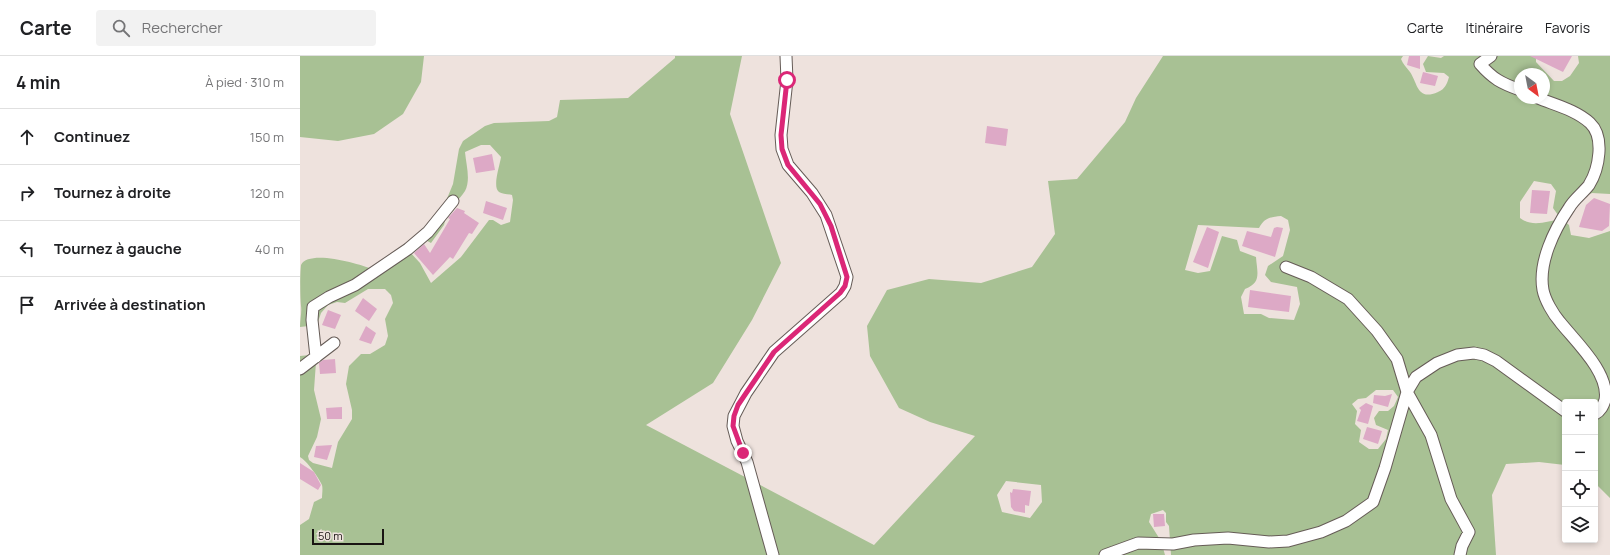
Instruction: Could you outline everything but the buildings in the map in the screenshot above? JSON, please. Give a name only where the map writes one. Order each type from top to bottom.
[{"type":"street","points":[[773,555],[747,462],[737,440],[733,426],[734,416],[746,393],[774,352],[840,293],[845,286],[847,277],[831,226],[820,204],[788,165],[782,149],[781,135],[787,80],[786,56]]},
{"type":"street","points":[[1491,56],[1482,60],[1491,76],[1514,88]]},
{"type":"street","points":[[1550,103],[1580,115],[1591,124],[1597,134],[1600,144],[1594,171],[1589,185],[1569,207],[1560,224],[1546,254],[1543,273],[1543,291],[1559,322],[1596,365],[1605,381],[1608,394],[1604,405],[1598,412]]},
{"type":"street","points":[[316,357],[312,320],[313,307],[329,297],[355,285],[408,249],[428,232],[453,201]]},
{"type":"street","points":[[1286,267],[1311,277],[1348,299],[1377,331],[1397,359],[1407,392],[1431,435],[1451,499],[1469,532],[1462,546],[1460,555]]},
{"type":"street","points":[[300,369],[334,343]]},
{"type":"street","points":[[1105,555],[1138,543],[1173,544],[1194,540],[1228,538],[1269,542],[1288,541],[1321,532],[1346,521],[1373,502],[1386,468],[1407,392],[1416,377],[1437,363],[1456,355],[1474,353],[1484,355],[1496,361],[1562,409]]},
{"type":"green space","points":[[300,56],[424,56],[421,82],[403,114],[374,134],[338,141],[300,137]]},
{"type":"green space","points":[[675,56],[742,56],[730,114],[781,263],[752,320],[713,383],[646,425],[874,545],[975,436],[930,422],[899,408],[870,356],[867,326],[887,290],[929,279],[981,283],[1032,267],[1055,234],[1048,181],[1077,179],[1125,122],[1136,98],[1163,56],[1403,56],[1401,59],[1410,72],[1419,90],[1422,93],[1431,94],[1444,88],[1449,77],[1444,73],[1426,72],[1423,64],[1428,56],[1441,58],[1444,56],[1536,56],[1536,62],[1542,68],[1514,68],[1514,104],[1550,104],[1550,77],[1554,81],[1562,81],[1570,76],[1579,63],[1578,56],[1610,56],[1610,194],[1592,193],[1584,197],[1573,210],[1558,215],[1553,208],[1556,191],[1551,184],[1534,181],[1520,202],[1520,218],[1530,223],[1562,219],[1569,225],[1571,235],[1589,238],[1610,231],[1610,498],[1598,486],[1598,399],[1562,399],[1562,465],[1539,462],[1506,464],[1492,495],[1496,555],[1171,555],[1169,526],[1166,522],[1166,513],[1163,510],[1151,514],[1149,522],[1161,541],[1165,555],[300,555],[300,525],[309,519],[314,502],[322,498],[322,485],[316,474],[300,457],[300,356],[310,355],[316,362],[314,390],[321,419],[317,437],[308,456],[309,460],[313,463],[332,468],[338,442],[352,419],[352,410],[346,384],[349,366],[361,354],[370,354],[385,345],[388,336],[385,319],[393,303],[391,295],[385,289],[368,289],[345,303],[337,302],[328,305],[321,313],[317,325],[300,327],[301,265],[306,260],[324,258],[346,261],[372,269],[399,253],[430,222],[446,201],[453,184],[459,149],[463,141],[485,126],[494,123],[549,121],[557,117],[560,100],[628,98],[675,58]],"holes":[[[481,145],[490,145],[501,157],[496,186],[499,192],[512,195],[513,200],[510,222],[501,225],[493,220],[489,220],[461,257],[431,283],[420,263],[409,251],[422,238],[431,243],[444,225],[445,221],[442,219],[444,215],[460,198],[467,187],[468,172],[465,152]],[[1281,216],[1288,220],[1290,230],[1283,256],[1268,266],[1265,275],[1271,282],[1297,287],[1300,304],[1294,320],[1269,318],[1261,314],[1244,314],[1241,297],[1245,289],[1254,284],[1257,276],[1257,267],[1256,257],[1240,251],[1237,240],[1222,236],[1210,271],[1198,273],[1185,270],[1198,225],[1259,228],[1265,220]],[[1376,390],[1393,390],[1398,397],[1394,406],[1388,411],[1379,411],[1374,418],[1376,425],[1388,430],[1386,439],[1378,449],[1369,449],[1359,442],[1361,430],[1355,424],[1357,411],[1352,404],[1358,399],[1366,398]],[[1006,481],[1041,485],[1042,502],[1030,518],[1002,512],[997,495]]]},
{"type":"route","points":[[743,453],[733,426],[734,416],[738,405],[774,352],[840,293],[845,286],[847,277],[831,226],[826,215],[812,193],[788,165],[785,159],[782,149],[781,135],[787,80]]}]
